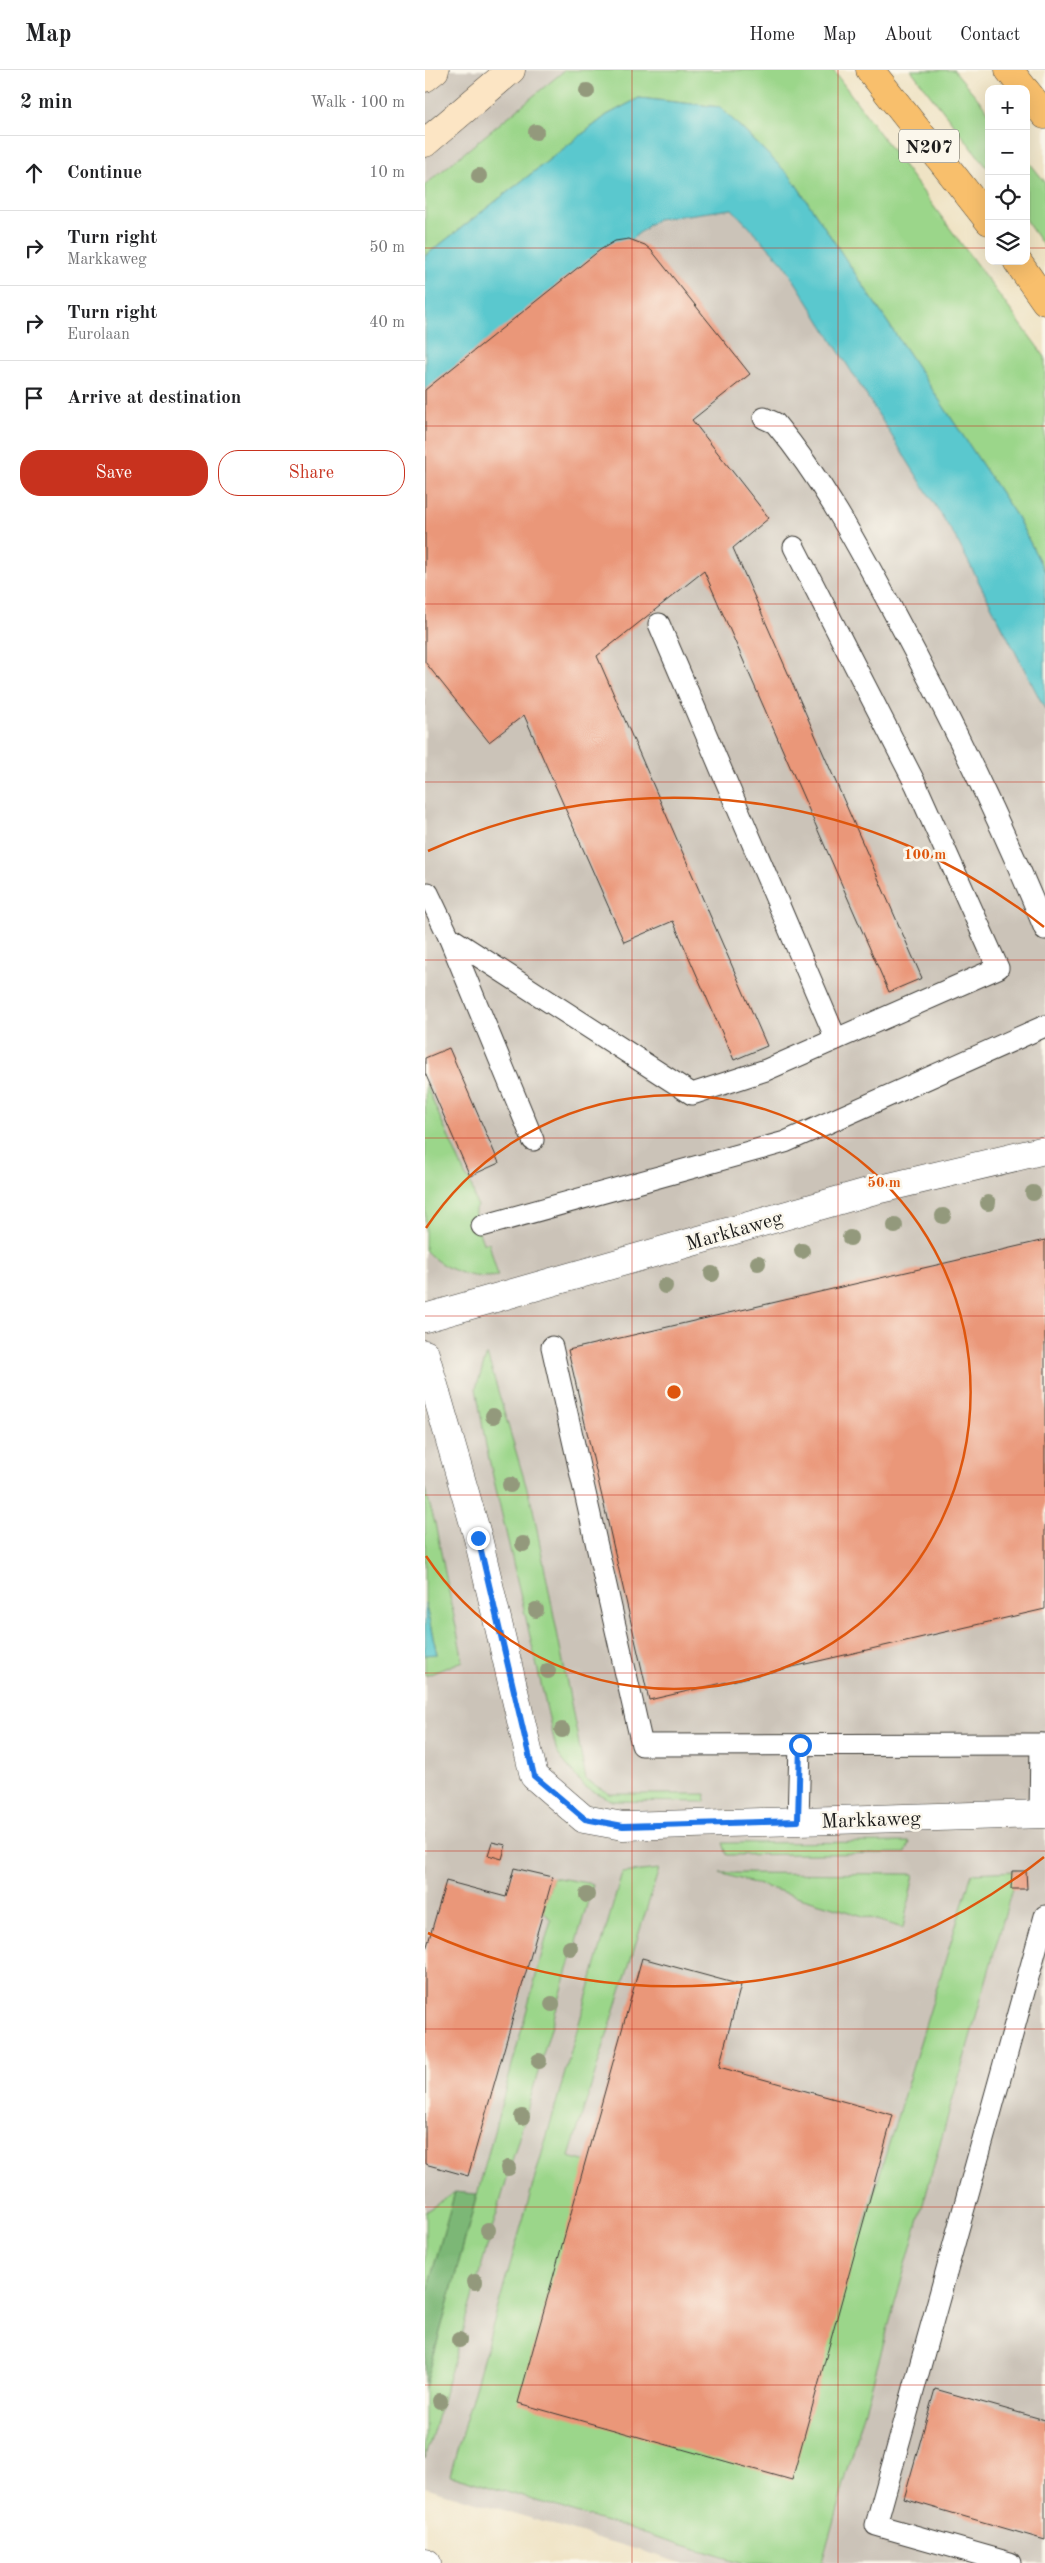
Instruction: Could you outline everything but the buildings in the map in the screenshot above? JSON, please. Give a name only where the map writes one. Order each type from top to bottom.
[{"type":"main road","points":[[425,78],[435,70]]},
{"type":"main road","points":[[425,143],[511,70]]},
{"type":"main road","name":"N207","points":[[869,70],[988,220]]},
{"type":"main road","points":[[1009,70],[1021,85]]},
{"type":"main road","points":[[1030,96],[1045,115]]},
{"type":"main road","points":[[1020,265],[1045,301]]},
{"type":"street","name":"Markkaweg","points":[[425,1318],[868,1192],[1045,1150]]},
{"type":"street","name":"Markkaweg","points":[[425,1354],[478,1538],[534,1776],[585,1819],[613,1824],[1043,1814]]},
{"type":"lane","points":[[764,418],[775,423],[822,484],[875,577],[934,686],[982,787],[1045,929]]},
{"type":"lane","points":[[449,937],[692,1094],[766,1070],[998,968],[916,786],[794,547]]},
{"type":"lane","points":[[659,624],[836,1039]]},
{"type":"lane","points":[[426,892],[449,937],[533,1140]]},
{"type":"lane","points":[[482,1226],[785,1142],[1045,1026]]},
{"type":"lane","points":[[552,1347],[642,1746],[1043,1744],[1043,1814]]},
{"type":"lane","points":[[798,1821],[800,1745]]},
{"type":"lane","points":[[1010,2563],[877,2525],[1045,1916]]},
{"type":"shaded area","points":[[425,70],[732,70],[1045,516],[1045,2563],[682,2563],[425,2487]]},
{"type":"green space","points":[[565,70],[833,70],[1045,357],[1045,572],[1017,517],[791,177],[720,107],[639,98],[607,115],[425,256],[425,185]]},
{"type":"green space","points":[[911,70],[954,70],[985,107],[985,165]]},
{"type":"green space","points":[[1030,163],[1045,182],[1045,248],[1030,227]]},
{"type":"green space","points":[[425,1083],[466,1177],[470,1180],[477,1207],[475,1213],[477,1226],[483,1243],[489,1243],[498,1276],[468,1275],[459,1272],[440,1263],[425,1250]]},
{"type":"green space","points":[[487,1354],[533,1509],[586,1780],[610,1794],[706,1794],[705,1802],[613,1801],[584,1787],[557,1753],[486,1446],[476,1388]]},
{"type":"green space","points":[[425,1489],[435,1523],[463,1661],[425,1676],[425,1655],[437,1653],[425,1603]]},
{"type":"green space","points":[[910,1842],[906,1853],[727,1855],[723,1843]]},
{"type":"green space","points":[[659,1869],[569,2157],[861,2235],[972,1873],[1017,1871],[822,2562],[824,2563],[743,2563],[450,2475],[622,1873]]},
{"type":"green space","points":[[720,1873],[914,1874],[903,1928]]},
{"type":"green space","points":[[553,1877],[593,1884],[425,2459],[425,2388],[551,1920],[543,1911]]},
{"type":"green space","points":[[455,2192],[425,2298],[425,2212]]},
{"type":"green space","points":[[455,2192],[477,2194],[425,2388],[425,2298]]},
{"type":"water","points":[[639,98],[720,107],[791,177],[1017,517],[1045,572],[1045,709],[957,540],[784,264],[732,209],[657,219],[425,401],[425,256],[607,115]]},
{"type":"water","points":[[425,1603],[437,1654],[425,1655]]},
{"type":"route","points":[[478,1538],[534,1776],[585,1819],[623,1826],[798,1821],[800,1745]]}]
